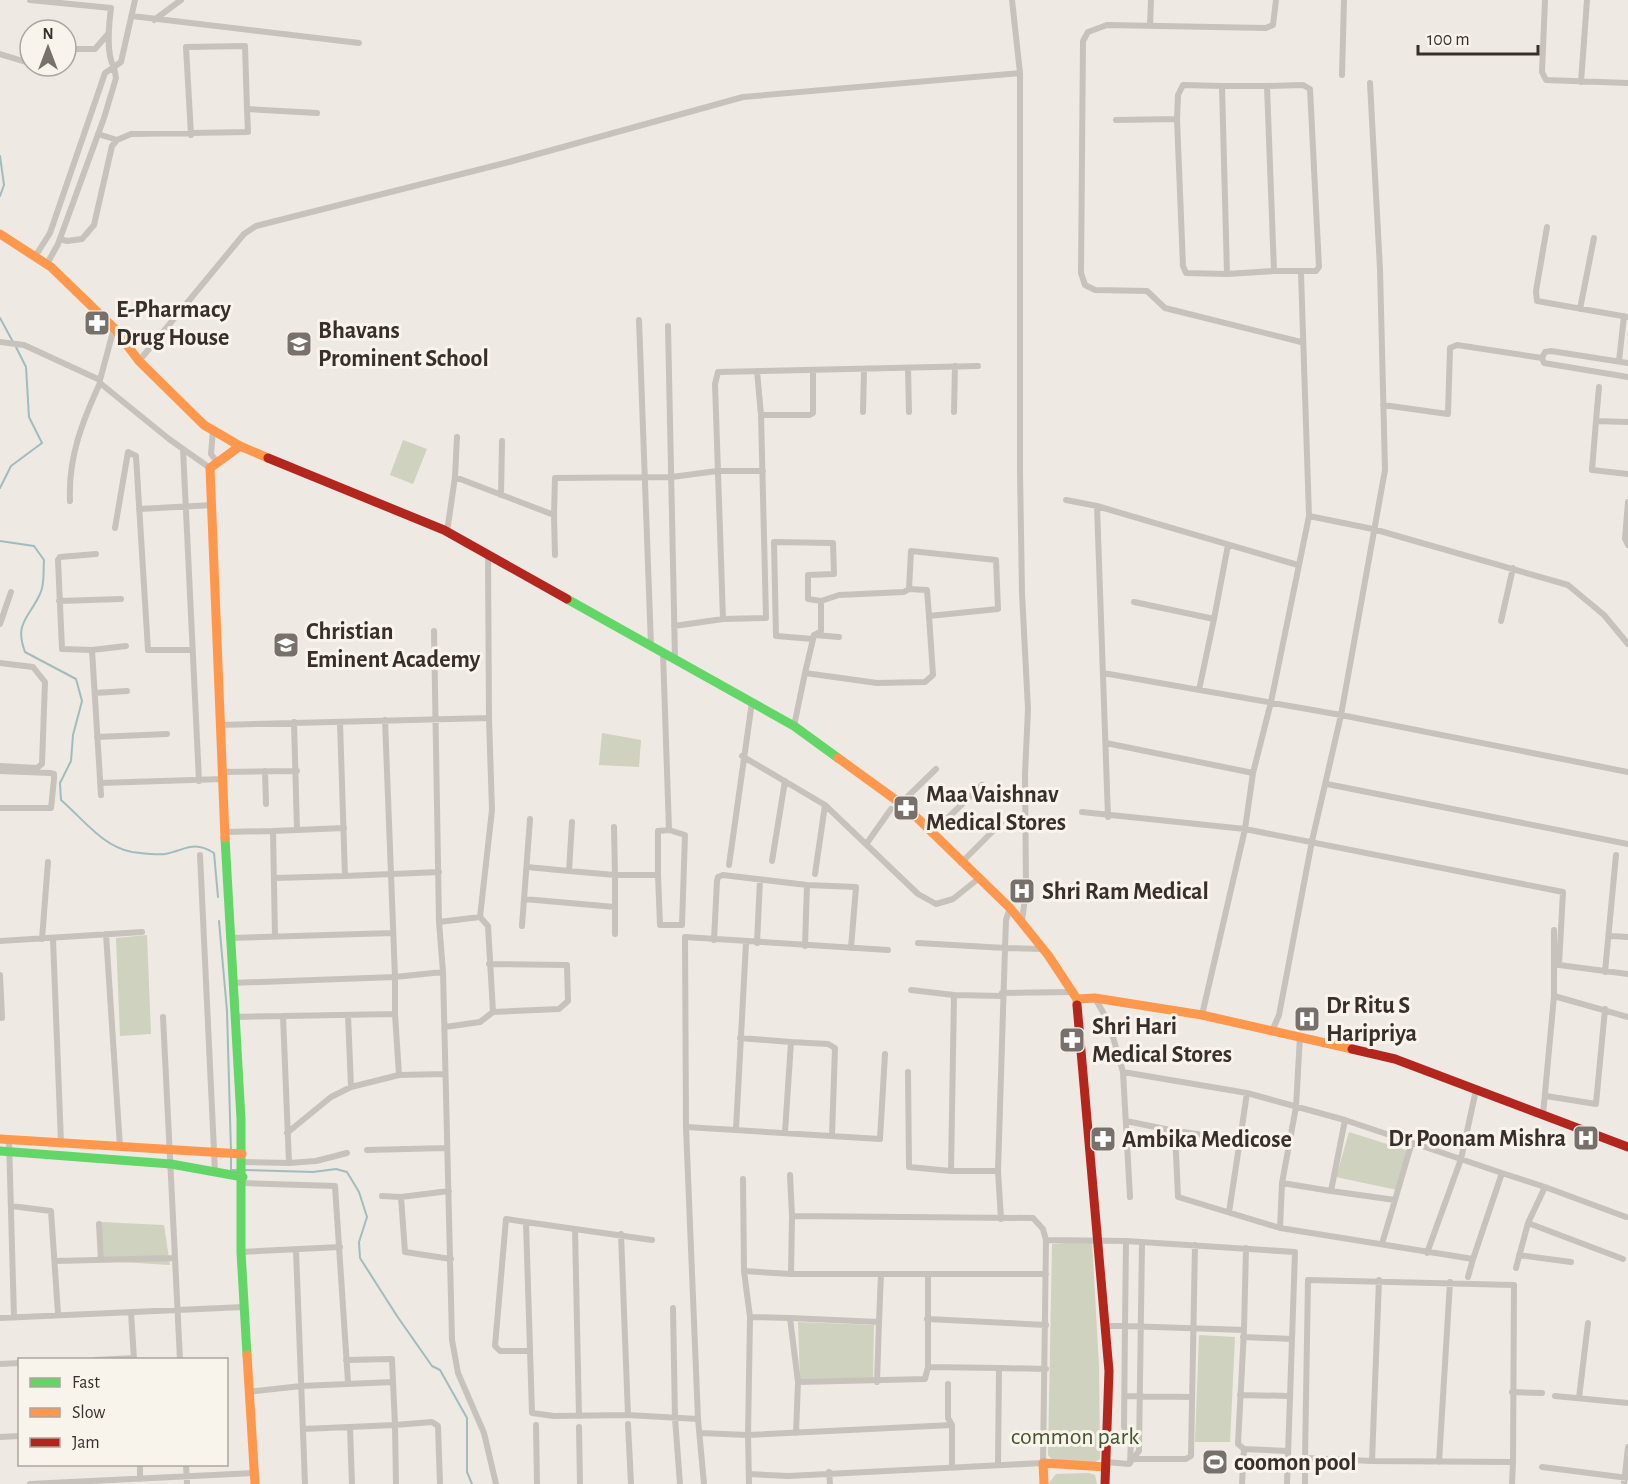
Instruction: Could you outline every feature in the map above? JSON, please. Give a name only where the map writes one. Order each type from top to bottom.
[{"type":"street","points":[[30,0],[111,8],[108,34],[110,61],[116,78],[60,239],[47,264]]},
{"type":"street","points":[[36,255],[50,234],[105,73],[121,62],[135,0]]},
{"type":"street","points":[[154,20],[181,0]]},
{"type":"street","points":[[1012,0],[1020,73],[1020,472],[1022,593],[1029,709],[1025,774],[1026,889],[1022,922]]},
{"type":"street","points":[[1150,26],[1151,0]]},
{"type":"street","points":[[1276,0],[1273,25],[1266,28],[1107,25],[1088,32],[1083,41],[1081,273],[1085,285],[1095,290],[1147,291],[1166,308],[1301,342]]},
{"type":"street","points":[[1342,75],[1344,0]]},
{"type":"street","points":[[1545,0],[1544,78],[1550,82],[1628,83]]},
{"type":"street","points":[[1581,82],[1587,0]]},
{"type":"street","points":[[132,16],[359,43]]},
{"type":"street","points":[[78,49],[95,49],[108,34]]},
{"type":"street","points":[[60,239],[67,241],[82,239],[94,225],[112,147],[117,140],[131,134],[191,135],[248,132],[245,46],[186,47],[191,135]]},
{"type":"street","points":[[0,54],[18,60]]},
{"type":"street","points":[[140,361],[244,234],[268,222],[497,165],[743,97],[1020,73]]},
{"type":"street","points":[[1273,1029],[1279,1015],[1312,841],[1327,784],[1341,715],[1385,470],[1380,269],[1370,83]]},
{"type":"street","points":[[1188,84],[1222,86],[1304,86],[1310,88],[1319,267],[1316,270],[1301,273],[1192,275],[1186,273],[1183,266],[1177,119],[1180,87],[1188,84]]},
{"type":"street","points":[[1222,86],[1227,274]]},
{"type":"street","points":[[1267,86],[1274,272]]},
{"type":"street","points":[[247,109],[317,113]]},
{"type":"street","points":[[1116,120],[1177,119]]},
{"type":"street","points":[[98,134],[117,140]]},
{"type":"street","points":[[1546,227],[1536,291],[1537,302],[1626,316],[1619,361]]},
{"type":"street","points":[[3,235],[47,264],[114,328],[140,361],[204,425],[240,446],[447,532],[794,726],[900,804],[1010,908],[1043,949],[1075,996],[1099,1239],[1109,1371],[1105,1484]]},
{"type":"street","points":[[1581,309],[1594,238]]},
{"type":"street","points":[[1202,1015],[1245,829],[1253,773],[1271,702],[1309,516],[1301,342],[1301,273]]},
{"type":"street","points":[[639,320],[651,646]]},
{"type":"street","points":[[668,327],[675,659]]},
{"type":"street","points":[[70,501],[69,477],[76,441],[100,382],[114,328]]},
{"type":"street","points":[[0,342],[19,344],[100,382],[183,448],[214,465]]},
{"type":"street","points":[[1383,405],[1448,414],[1450,348],[1457,345],[1542,357]]},
{"type":"street","points":[[1542,357],[1545,352],[1551,351],[1628,363]]},
{"type":"street","points":[[1542,357],[1544,363],[1628,377]]},
{"type":"street","points":[[954,412],[955,366]]},
{"type":"street","points":[[723,619],[716,375],[722,371],[813,372],[978,366]]},
{"type":"street","points":[[908,368],[909,412]]},
{"type":"street","points":[[863,412],[864,370]]},
{"type":"street","points":[[674,626],[723,619],[766,618],[761,415],[757,371]]},
{"type":"street","points":[[761,415],[809,415],[813,412],[813,372]]},
{"type":"street","points":[[1599,387],[1592,470],[1628,474]]},
{"type":"street","points":[[1596,421],[1628,422]]},
{"type":"street","points":[[213,430],[211,454],[214,465],[219,725],[241,1167],[241,1252],[255,1484]]},
{"type":"street","points":[[447,532],[458,437]]},
{"type":"street","points":[[501,495],[502,441]]},
{"type":"street","points":[[214,465],[240,446]]},
{"type":"street","points":[[183,448],[190,650],[199,781]]},
{"type":"street","points":[[115,528],[128,452],[136,456],[148,650],[190,650]]},
{"type":"street","points":[[555,555],[555,478],[644,478],[717,471],[763,471]]},
{"type":"street","points":[[455,477],[554,515]]},
{"type":"street","points":[[1066,500],[1097,506],[1298,565]]},
{"type":"street","points":[[1628,502],[1625,538],[1628,545]]},
{"type":"street","points":[[139,509],[213,505]]},
{"type":"street","points":[[1097,506],[1099,620],[1104,673],[1108,817]]},
{"type":"street","points":[[1309,516],[1373,529],[1568,585],[1604,615],[1628,645]]},
{"type":"street","points":[[805,673],[877,683],[925,682],[933,675],[927,590],[909,589],[904,592],[839,596],[821,601],[808,599],[808,575],[834,574],[833,543],[774,542],[776,636],[839,637]]},
{"type":"street","points":[[1199,690],[1228,545]]},
{"type":"street","points":[[909,589],[911,552],[996,560],[998,609],[929,616]]},
{"type":"street","points":[[96,554],[60,557],[59,602],[62,649],[92,650],[126,646]]},
{"type":"street","points":[[488,555],[492,810],[480,917],[488,926],[493,1012]]},
{"type":"street","points":[[1501,621],[1513,568]]},
{"type":"street","points":[[0,624],[11,592]]},
{"type":"street","points":[[59,602],[121,598]]},
{"type":"street","points":[[794,726],[813,637],[820,631],[821,601]]},
{"type":"street","points":[[1134,602],[1214,619]]},
{"type":"street","points":[[435,631],[434,718],[439,922],[445,1028],[452,1340],[458,1373],[484,1433],[496,1484]]},
{"type":"street","points":[[92,650],[101,795]]},
{"type":"street","points":[[663,653],[669,830]]},
{"type":"street","points":[[0,663],[33,667],[45,682],[42,765],[37,768],[0,768]]},
{"type":"street","points":[[1104,673],[1341,715],[1628,772]]},
{"type":"street","points":[[95,693],[128,691]]},
{"type":"street","points":[[729,866],[742,756],[752,702]]},
{"type":"street","points":[[219,725],[489,718]]},
{"type":"street","points":[[385,720],[399,1075]]},
{"type":"street","points":[[294,722],[297,830]]},
{"type":"street","points":[[340,722],[345,876]]},
{"type":"street","points":[[97,737],[167,734]]},
{"type":"street","points":[[1106,743],[1253,773]]},
{"type":"street","points":[[742,756],[825,805],[918,894],[936,904],[953,899],[978,879]]},
{"type":"street","points":[[0,768],[54,774],[51,808],[0,808]]},
{"type":"street","points":[[900,804],[936,769]]},
{"type":"street","points":[[100,783],[199,781],[265,771],[297,771]]},
{"type":"street","points":[[265,771],[266,804]]},
{"type":"street","points":[[772,861],[785,781]]},
{"type":"street","points":[[1327,784],[1628,844]]},
{"type":"street","points":[[931,834],[982,785]]},
{"type":"street","points":[[815,874],[825,805]]},
{"type":"street","points":[[867,843],[891,809]]},
{"type":"street","points":[[1082,812],[1108,817],[1245,829],[1563,892],[1559,965],[1628,974]]},
{"type":"street","points":[[522,926],[530,819]]},
{"type":"street","points":[[569,871],[572,822]]},
{"type":"street","points":[[961,863],[1001,823]]},
{"type":"street","points":[[614,827],[615,934]]},
{"type":"street","points":[[225,831],[344,828]]},
{"type":"street","points":[[669,830],[685,835],[682,925],[660,925],[658,875],[658,831],[669,830]]},
{"type":"street","points":[[273,831],[275,936]]},
{"type":"street","points":[[201,855],[219,1154],[215,1172]]},
{"type":"street","points":[[1605,972],[1611,936],[1616,855]]},
{"type":"street","points":[[42,939],[48,862]]},
{"type":"street","points":[[527,867],[658,875]]},
{"type":"street","points":[[274,878],[439,872]]},
{"type":"street","points":[[714,940],[718,877],[807,885],[856,886],[851,948]]},
{"type":"street","points":[[757,943],[760,880]]},
{"type":"street","points":[[805,946],[807,885]]},
{"type":"street","points":[[524,899],[615,906]]},
{"type":"street","points":[[1001,1219],[998,1171],[1002,994],[1006,920],[1010,908]]},
{"type":"street","points":[[439,922],[480,917]]},
{"type":"street","points":[[1543,1115],[1554,996],[1554,930]]},
{"type":"street","points":[[0,941],[142,932]]},
{"type":"street","points":[[230,938],[393,933]]},
{"type":"street","points":[[106,934],[120,1147]]},
{"type":"street","points":[[1611,936],[1628,937]]},
{"type":"street","points":[[704,1484],[698,1419],[686,1127],[685,937],[746,943],[888,950]]},
{"type":"street","points":[[53,939],[61,1143]]},
{"type":"street","points":[[736,1129],[746,943]]},
{"type":"street","points":[[918,943],[1043,949]]},
{"type":"street","points":[[445,1028],[480,1022],[493,1012],[559,1009],[564,1007],[568,1001],[569,968],[563,964],[489,964]]},
{"type":"street","points":[[232,983],[395,977],[443,972]]},
{"type":"street","points":[[0,975],[2,1018]]},
{"type":"street","points":[[911,990],[954,995],[1002,994],[1095,998],[1273,1029],[1395,1059],[1628,1147]]},
{"type":"street","points":[[951,1171],[954,995]]},
{"type":"street","points":[[1554,996],[1628,1017]]},
{"type":"street","points":[[1095,998],[1109,1023],[1123,1072],[1130,1197]]},
{"type":"street","points":[[1546,1096],[1596,1104],[1605,1009]]},
{"type":"street","points":[[234,1017],[395,1014]]},
{"type":"street","points":[[348,1015],[351,1087]]},
{"type":"street","points":[[283,1016],[289,1163]]},
{"type":"street","points":[[163,1017],[180,1358]]},
{"type":"street","points":[[1280,1228],[1281,1183],[1296,1107],[1300,1036]]},
{"type":"street","points":[[740,1038],[828,1044],[835,1048],[832,1136]]},
{"type":"street","points":[[785,1132],[791,1042]]},
{"type":"street","points":[[686,1127],[880,1139],[885,1054]]},
{"type":"street","points":[[908,1072],[909,1167],[951,1171],[998,1171]]},
{"type":"street","points":[[1123,1072],[1247,1093],[1345,1120],[1545,1187],[1626,1217]]},
{"type":"street","points":[[287,1133],[331,1097],[351,1087],[399,1075],[446,1074]]},
{"type":"street","points":[[1426,1253],[1461,1159],[1476,1090]]},
{"type":"street","points":[[1229,1212],[1247,1093]]},
{"type":"street","points":[[1331,1191],[1345,1120]]},
{"type":"street","points":[[1126,1121],[1175,1131],[1240,1140]]},
{"type":"street","points":[[1175,1131],[1178,1197],[1280,1228],[1473,1259]]},
{"type":"street","points":[[14,1318],[11,1206],[4,1140],[219,1154],[241,1167],[335,1186],[348,1383]]},
{"type":"street","points":[[1382,1244],[1412,1142]]},
{"type":"street","points":[[367,1150],[446,1148]]},
{"type":"street","points":[[5,1151],[171,1164],[215,1172],[241,1167],[316,1161],[347,1153]]},
{"type":"street","points":[[1468,1277],[1502,1173]]},
{"type":"street","points":[[790,1175],[791,1274]]},
{"type":"street","points":[[743,1179],[744,1271],[750,1317],[749,1484]]},
{"type":"street","points":[[1281,1183],[1395,1200]]},
{"type":"street","points":[[1516,1268],[1528,1223],[1545,1187]]},
{"type":"street","points":[[382,1196],[401,1197],[449,1191]]},
{"type":"street","points":[[401,1197],[405,1252],[451,1259]]},
{"type":"street","points":[[11,1206],[51,1211],[58,1314]]},
{"type":"street","points":[[792,1216],[1034,1218],[1043,1229],[1046,1240],[1044,1484]]},
{"type":"street","points":[[529,1351],[500,1352],[495,1346],[506,1219],[652,1240]]},
{"type":"street","points":[[526,1222],[532,1413],[698,1419]]},
{"type":"street","points":[[1528,1223],[1623,1259]]},
{"type":"street","points":[[99,1224],[100,1260]]},
{"type":"street","points":[[575,1229],[579,1416]]},
{"type":"street","points":[[621,1234],[628,1415]]},
{"type":"street","points":[[1046,1240],[1099,1239],[1295,1252],[1287,1484]]},
{"type":"street","points":[[1126,1241],[1124,1427],[1131,1441],[1132,1461]]},
{"type":"street","points":[[1132,1461],[1139,1451],[1142,1242]]},
{"type":"street","points":[[748,1474],[788,1476],[829,1472],[1043,1463],[1121,1466],[1132,1461],[1186,1459],[1191,1456],[1195,1245]]},
{"type":"street","points":[[241,1252],[340,1247]]},
{"type":"street","points":[[1246,1248],[1238,1444],[1244,1449],[1288,1451]]},
{"type":"street","points":[[296,1250],[305,1484]]},
{"type":"street","points":[[1519,1255],[1571,1262]]},
{"type":"street","points":[[55,1261],[175,1258]]},
{"type":"street","points":[[744,1271],[791,1274],[1046,1274]]},
{"type":"street","points":[[877,1382],[881,1274]]},
{"type":"street","points":[[798,1382],[877,1382],[925,1379],[928,1367],[928,1274]]},
{"type":"street","points":[[1305,1484],[1308,1280],[1514,1285],[1512,1484]]},
{"type":"street","points":[[1372,1461],[1379,1280]]},
{"type":"street","points":[[1438,1462],[1450,1282]]},
{"type":"street","points":[[0,1318],[244,1307]]},
{"type":"street","points":[[673,1308],[675,1418],[680,1484]]},
{"type":"street","points":[[131,1312],[134,1358]]},
{"type":"street","points":[[750,1317],[879,1322]]},
{"type":"street","points":[[790,1318],[798,1382],[796,1433]]},
{"type":"street","points":[[927,1319],[1046,1324]]},
{"type":"street","points":[[1579,1398],[1588,1323]]},
{"type":"street","points":[[1106,1326],[1192,1328],[1292,1339]]},
{"type":"street","points":[[346,1360],[392,1359],[396,1484]]},
{"type":"street","points":[[0,1364],[18,1363]]},
{"type":"street","points":[[928,1367],[1046,1368]]},
{"type":"street","points":[[998,1464],[999,1368]]},
{"type":"street","points":[[248,1392],[301,1386],[393,1382]]},
{"type":"street","points":[[948,1384],[948,1418],[952,1425],[952,1466]]},
{"type":"street","points":[[1512,1392],[1542,1393]]},
{"type":"street","points":[[1240,1395],[1290,1396]]},
{"type":"street","points":[[1125,1396],[1192,1397]]},
{"type":"street","points":[[1555,1396],[1628,1403]]},
{"type":"street","points":[[303,1429],[432,1422],[438,1426],[440,1484]]},
{"type":"street","points":[[628,1424],[631,1484]]},
{"type":"street","points":[[536,1425],[537,1484]]},
{"type":"street","points":[[700,1433],[748,1435],[952,1425]]},
{"type":"street","points":[[350,1427],[352,1484]]},
{"type":"street","points":[[579,1427],[580,1484]]},
{"type":"street","points":[[0,1437],[18,1436]]},
{"type":"street","points":[[1542,1467],[1625,1480],[1628,1447]]},
{"type":"street","points":[[1242,1484],[1244,1449]]},
{"type":"street","points":[[1305,1458],[1513,1462]]},
{"type":"street","points":[[140,1466],[140,1479]]},
{"type":"street","points":[[829,1472],[830,1484]]},
{"type":"street","points":[[30,1484],[140,1479],[187,1480],[254,1473]]},
{"type":"street","points":[[788,1476],[788,1484]]},
{"type":"green space","points":[[403,440],[427,449],[413,484],[390,475]]},
{"type":"green space","points":[[602,733],[641,740],[639,767],[599,765]]},
{"type":"green space","points":[[147,935],[151,1034],[120,1036],[116,938]]},
{"type":"green space","points":[[1349,1132],[1409,1151],[1397,1190],[1336,1177]]},
{"type":"green space","points":[[101,1222],[164,1225],[170,1265],[104,1261]]},
{"type":"green space","name":"common park","points":[[1092,1241],[1099,1366],[1100,1459],[1094,1463],[1053,1461],[1048,1455],[1052,1244]]},
{"type":"green space","points":[[798,1322],[874,1325],[873,1378],[800,1379]]},
{"type":"green space","points":[[1199,1335],[1235,1337],[1230,1442],[1195,1442]]},
{"type":"green space","name":"common park","points":[[1089,1473],[1095,1475],[1097,1484],[1048,1484],[1056,1474]]},
{"type":"waterway","points":[[0,156],[4,185],[0,196]]},
{"type":"waterway","points":[[0,318],[13,342]]},
{"type":"waterway","points":[[0,488],[11,466],[42,443],[29,417],[26,367],[16,347]]},
{"type":"waterway","points":[[0,541],[34,546],[44,560],[42,590],[24,621],[22,642],[25,652],[76,679],[82,701],[73,735],[71,761],[60,783],[61,800],[102,838],[121,849],[161,854],[200,847],[214,853],[218,897]]},
{"type":"waterway","points":[[219,921],[227,1011],[231,1152]]},
{"type":"waterway","points":[[231,1157],[231,1170],[237,1170]]},
{"type":"waterway","points":[[243,1170],[313,1172],[336,1169],[347,1172],[359,1192],[367,1217],[359,1242],[360,1258],[432,1366],[440,1370],[467,1418],[467,1472],[472,1484]]},
{"type":"traffic: fast","points":[[567,599],[794,726],[838,758]]},
{"type":"traffic: fast","points":[[225,838],[241,1119],[241,1252],[247,1355]]},
{"type":"traffic: fast","points":[[0,1151],[171,1164],[243,1177]]},
{"type":"traffic: slow","points":[[0,234],[51,267],[114,328],[139,361],[204,425],[240,446],[268,458]]},
{"type":"traffic: slow","points":[[225,838],[210,468],[240,446]]},
{"type":"traffic: slow","points":[[838,758],[907,808],[1010,908],[1048,955],[1077,999],[1077,1005]]},
{"type":"traffic: slow","points":[[1077,999],[1095,998],[1202,1015],[1352,1049]]},
{"type":"traffic: slow","points":[[0,1139],[242,1154]]},
{"type":"traffic: slow","points":[[247,1355],[255,1484]]},
{"type":"traffic: slow","points":[[1044,1484],[1043,1463],[1106,1467]]},
{"type":"traffic: jam","points":[[268,458],[444,530],[567,599]]},
{"type":"traffic: jam","points":[[1077,1005],[1109,1371],[1105,1484]]},
{"type":"traffic: jam","points":[[1352,1049],[1395,1059],[1628,1147]]},
{"type":"place","name":"E-Pharmacy Drug House","points":[[97,323]]},
{"type":"place","name":"Bhavans Prominent School","points":[[299,344]]},
{"type":"place","name":"Christian Eminent Academy","points":[[286,645]]},
{"type":"place","name":"Maa Vaishnav Medical Stores","points":[[906,808]]},
{"type":"place","name":"Shri Ram Medical","points":[[1022,891]]},
{"type":"place","name":"Dr Ritu S Haripriya","points":[[1307,1019]]},
{"type":"place","name":"Shri Hari Medical Stores","points":[[1072,1040]]},
{"type":"place","name":"Dr Poonam Mishra","points":[[1586,1138]]},
{"type":"place","name":"Ambika Medicose","points":[[1103,1139]]},
{"type":"place","name":"coomon pool","points":[[1215,1462]]}]
